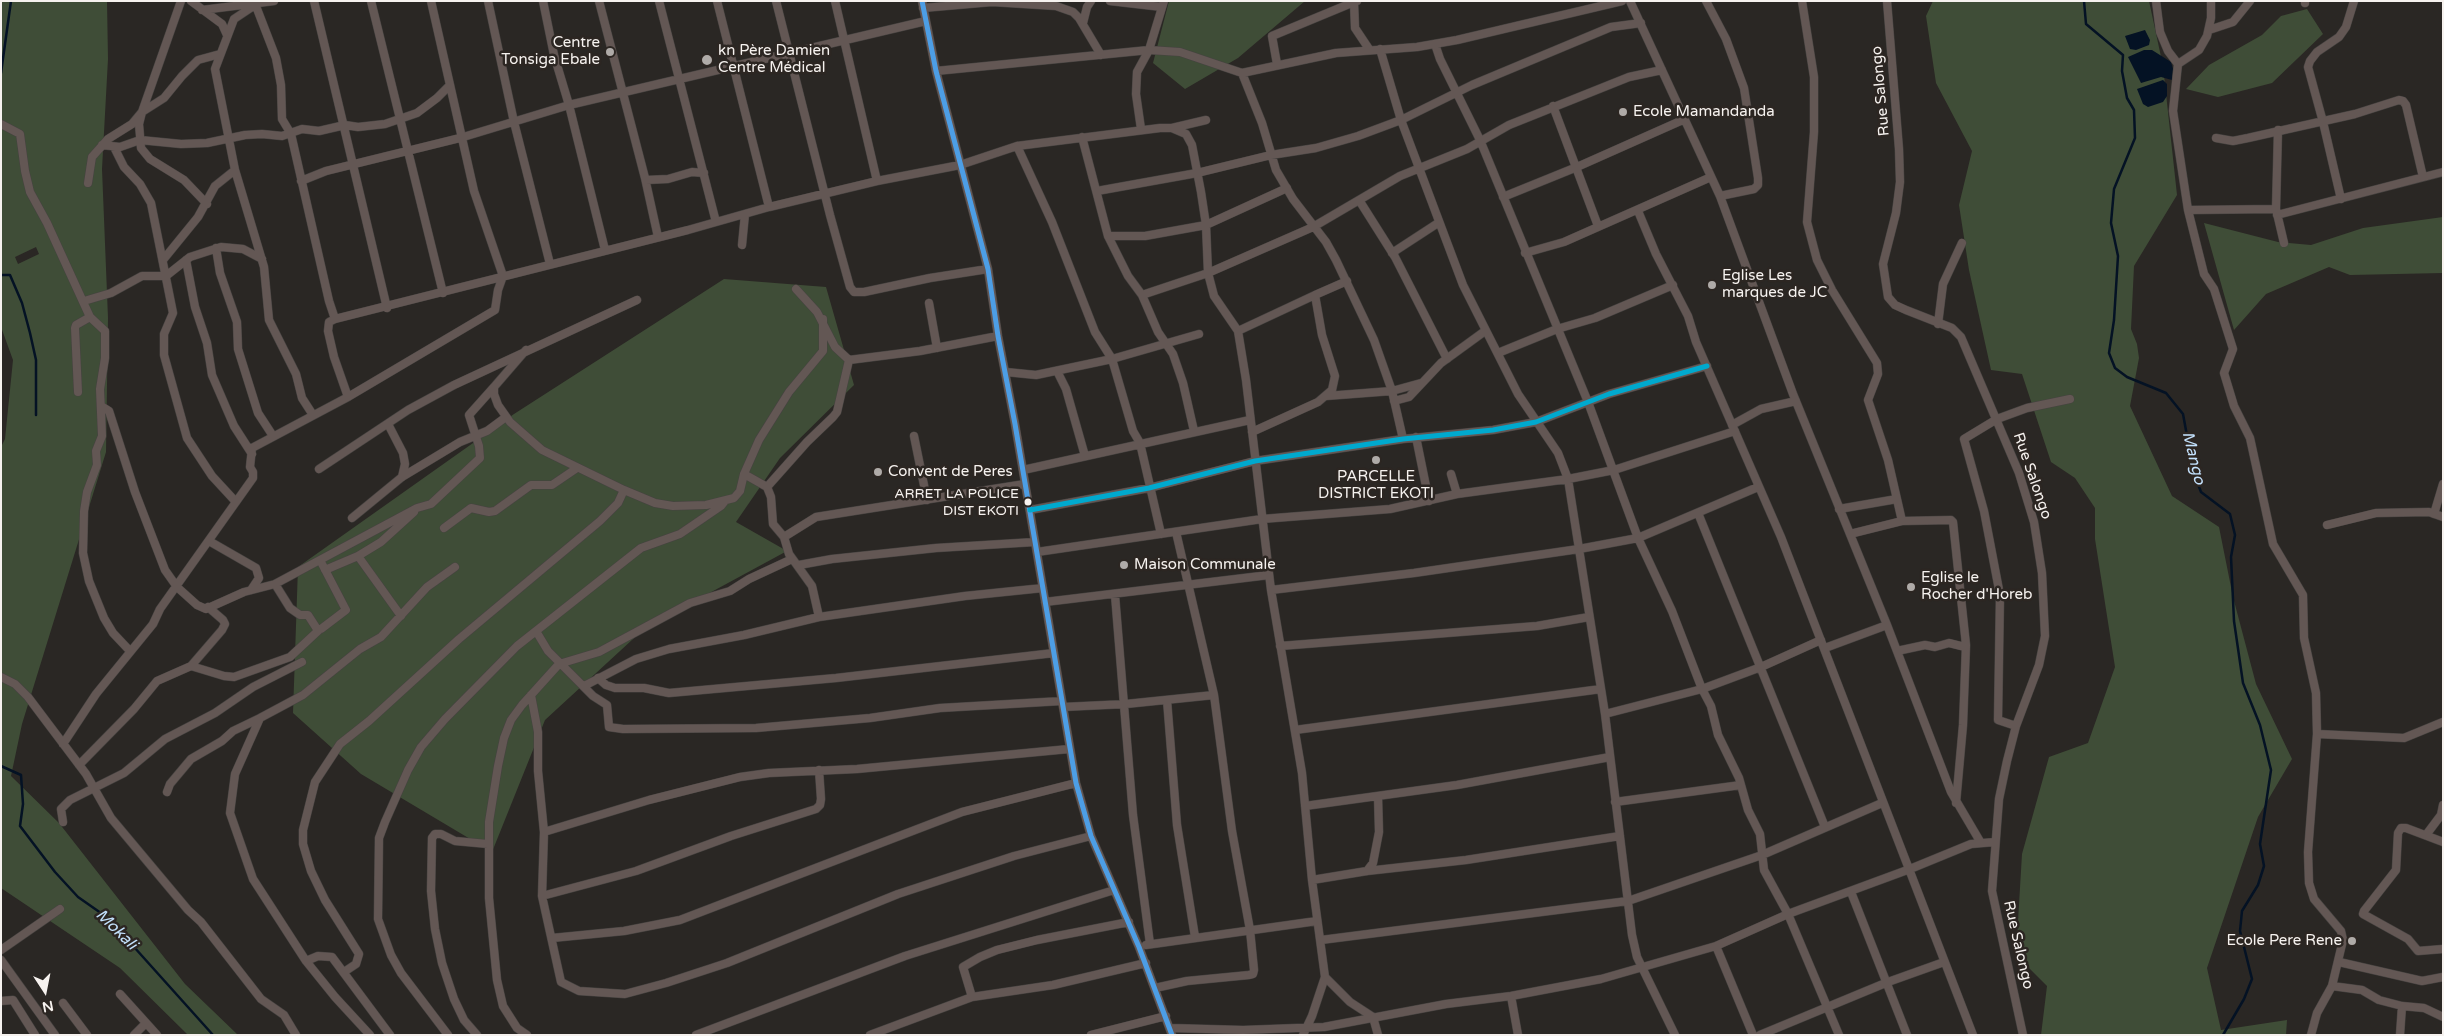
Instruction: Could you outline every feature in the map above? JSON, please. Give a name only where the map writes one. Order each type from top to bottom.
[{"type":"street","points":[[181,1],[142,112],[139,124],[141,148],[146,155],[184,180],[207,204]]},
{"type":"street","points":[[191,1],[222,24],[226,35]]},
{"type":"street","points":[[202,10],[274,1]]},
{"type":"street","points":[[314,1],[387,308]]},
{"type":"street","points":[[371,1],[443,293]]},
{"type":"street","points":[[63,744],[77,720],[153,624],[160,609],[178,587],[254,474],[250,467],[252,448],[348,397],[492,313],[498,303],[498,290],[502,276],[474,191],[460,138],[431,1]]},
{"type":"street","points":[[488,1],[514,122],[550,264]]},
{"type":"street","points":[[543,1],[554,55],[569,105],[605,250]]},
{"type":"street","points":[[599,1],[646,180],[658,236]]},
{"type":"street","points":[[659,1],[716,222]]},
{"type":"street","points":[[717,1],[769,207]]},
{"type":"street","points":[[776,1],[845,271],[854,292],[864,292],[930,278],[988,269]]},
{"type":"street","points":[[835,1],[877,181]]},
{"type":"street","points":[[1083,24],[1087,6],[1091,1]]},
{"type":"street","points":[[1110,1],[1163,4],[1149,50],[1138,72],[1136,81],[1137,108],[1141,129]]},
{"type":"street","points":[[936,71],[1149,50],[1180,52],[1242,73],[1277,64],[1369,49],[1435,44],[1562,17],[1622,1]]},
{"type":"street","points":[[1630,1],[1720,196],[1796,401],[1887,625],[1956,803],[1981,843]]},
{"type":"street","points":[[1706,1],[1726,39],[1744,88],[1758,178],[1758,185],[1754,188],[1720,196]]},
{"type":"street","points":[[1802,1],[1814,77],[1814,132],[1807,222],[1817,260],[1832,290],[1877,363],[1878,374],[1868,400],[1888,460],[1902,521]]},
{"type":"street","name":"Rue Salongo","points":[[1887,1],[1900,182],[1896,213],[1883,264],[1888,297],[1894,305],[1952,328],[1961,337],[1997,419],[2031,509],[2042,573],[2045,636],[2037,670],[2016,726],[1999,799],[1995,842],[1993,902],[2023,1035]]},
{"type":"street","points":[[2156,1],[2160,32],[2168,51],[2178,64],[2174,111],[2188,210],[2204,274],[2214,289],[2233,349],[2224,373],[2234,406],[2250,438],[2273,544],[2303,596],[2304,638],[2316,693],[2317,734],[2308,852],[2309,883],[2314,899],[2343,935],[2339,962],[2332,986],[2317,1013],[2311,1035]]},
{"type":"street","points":[[2178,64],[2199,50],[2209,30],[2212,1]]},
{"type":"street","points":[[2209,30],[2233,22],[2250,1]]},
{"type":"street","points":[[2341,199],[2308,68],[2310,61],[2318,52],[2338,37],[2346,27],[2354,1]]},
{"type":"street","points":[[1101,55],[1083,24],[1073,12],[1056,6],[1039,3],[992,2],[922,5],[936,71],[988,269],[1076,783],[1091,836],[1140,947],[1171,1031],[1242,1030],[1304,1032],[1373,1017],[1446,1004],[1511,996],[1601,979],[1716,946],[1788,914],[1851,892],[1971,844],[1995,842]]},
{"type":"street","points":[[1277,64],[1272,36],[1355,2],[1355,28],[1369,49]]},
{"type":"street","points":[[254,3],[234,19],[226,35],[215,73],[235,170],[262,260],[269,320],[296,374],[302,398],[313,415]]},
{"type":"street","points":[[254,3],[276,58],[282,119],[291,134],[329,301],[335,319]]},
{"type":"street","points":[[301,181],[326,171],[460,138],[569,105],[926,21]]},
{"type":"street","points":[[1097,191],[1197,172],[1271,155],[1316,148],[1358,136],[1401,120],[1457,93],[1610,27],[1641,23]]},
{"type":"street","points":[[1435,44],[1480,140],[1588,402],[1638,538],[1672,611],[1711,706],[1718,736],[1741,784],[1748,810],[1760,834],[1764,870],[1788,914],[1839,1035]]},
{"type":"street","points":[[1380,49],[1401,120],[1438,223],[1463,285],[1518,394],[1558,453],[1568,479],[1605,714],[1632,935],[1637,957],[1674,1035]]},
{"type":"street","points":[[88,183],[92,157],[102,145],[116,133],[132,124],[142,112],[164,98],[198,60],[220,54]]},
{"type":"street","points":[[1142,295],[1208,273],[1313,227],[1400,176],[1467,149],[1509,124],[1629,76],[1662,70]]},
{"type":"street","points":[[1242,73],[1262,123],[1271,155],[1286,188],[1313,227],[1326,242],[1374,340],[1392,391],[1403,439]]},
{"type":"street","points":[[102,145],[120,147],[140,140],[192,144],[254,134],[274,136],[291,134],[302,130],[319,131],[345,125],[358,127],[400,121],[417,113],[438,98],[450,85]]},
{"type":"street","points":[[2216,138],[2233,141],[2323,122],[2403,100],[2423,177]]},
{"type":"street","points":[[1553,106],[1598,226]]},
{"type":"street","points":[[1503,197],[1577,168],[1685,119]]},
{"type":"street","points":[[348,397],[334,357],[328,331],[329,322],[335,319],[387,308],[502,276],[825,193],[960,165],[1017,146],[1141,129],[1172,128],[1206,120]]},
{"type":"street","points":[[1,124],[20,134],[30,192],[84,301],[90,317],[106,331],[105,358],[100,381],[102,436],[96,452],[97,465],[87,492],[84,512],[83,553],[89,581],[104,618],[113,633],[130,651]]},
{"type":"street","points":[[1172,128],[1186,134],[1190,140],[1206,226],[1208,273],[1214,296],[1238,330],[1271,590],[1296,730],[1312,880],[1325,977],[1312,1016],[1304,1032]]},
{"type":"street","points":[[2278,130],[2277,212],[2284,243]]},
{"type":"street","points":[[1082,137],[1108,236],[1128,276],[1142,295],[1165,343],[1177,363],[1194,431]]},
{"type":"street","points":[[1017,146],[1052,222],[1095,332],[1112,359],[1133,430],[1140,443],[1161,534]]},
{"type":"street","points":[[114,147],[124,167],[149,198],[173,312],[164,334],[164,355],[187,438],[212,476],[236,502]]},
{"type":"street","points":[[163,260],[207,204],[215,186],[235,170]]},
{"type":"street","points":[[646,180],[704,172]]},
{"type":"street","points":[[2188,210],[2277,212],[2341,199],[2443,172]]},
{"type":"street","points":[[1525,253],[1564,242],[1598,226],[1638,211],[1711,177]]},
{"type":"street","points":[[1108,236],[1145,236],[1206,226],[1286,188]]},
{"type":"street","points":[[1359,200],[1392,252],[1426,314],[1447,359]]},
{"type":"street","points":[[1638,211],[1656,254],[1688,316],[1707,366],[1822,640],[1882,802],[1910,869],[1973,1035]]},
{"type":"street","points":[[742,245],[745,214]]},
{"type":"street","points":[[1392,252],[1438,223]]},
{"type":"street","points":[[1938,324],[1943,284],[1962,243]]},
{"type":"street","points":[[84,301],[111,292],[142,276],[166,276],[186,260],[216,248],[232,246],[243,249],[262,260]]},
{"type":"street","points":[[216,248],[220,274],[237,322],[238,349],[258,413],[273,436]]},
{"type":"street","points":[[186,260],[195,307],[207,343],[212,375],[234,426],[252,454]]},
{"type":"street","points":[[1238,330],[1346,281]]},
{"type":"street","points":[[1498,353],[1557,329],[1595,318],[1673,285]]},
{"type":"street","points":[[796,289],[823,319],[835,347],[849,360]]},
{"type":"street","points":[[1252,432],[1286,418],[1326,396],[1332,390],[1335,376],[1322,335],[1315,295]]},
{"type":"street","points":[[319,469],[388,424],[454,385],[637,300]]},
{"type":"street","points":[[929,303],[937,348]]},
{"type":"street","points":[[78,392],[75,328],[76,325],[90,317]]},
{"type":"street","points":[[494,387],[496,400],[506,417],[542,450],[655,503],[673,506],[706,505],[734,498],[740,491],[744,474],[758,440],[789,392],[822,351],[823,319]]},
{"type":"street","points":[[1394,400],[1409,397],[1421,382],[1447,359],[1486,331]]},
{"type":"street","points":[[1006,372],[1027,376],[1112,359],[1199,334]]},
{"type":"street","points":[[849,360],[937,348],[998,336]]},
{"type":"street","points":[[101,406],[109,410],[138,501],[166,570],[178,587],[197,605],[206,609],[251,590],[275,584],[417,508],[430,504],[478,460],[481,453],[470,415],[526,350]]},
{"type":"street","points":[[767,487],[837,412],[849,360]]},
{"type":"street","points":[[1030,510],[1149,488],[1255,461],[1416,437],[1493,430],[1536,422],[1662,377],[1707,366]]},
{"type":"street","points":[[1057,370],[1066,389],[1085,456]]},
{"type":"street","points":[[1326,396],[1392,391],[1421,382]]},
{"type":"street","points":[[2016,726],[1998,720],[2000,596],[1984,511],[1964,439],[1997,419],[2027,408],[2070,399]]},
{"type":"street","points":[[1037,552],[1262,519],[1390,509],[1457,494],[1568,479],[1614,470],[1733,428],[1761,409],[1796,401]]},
{"type":"street","points":[[352,518],[402,477],[506,417]]},
{"type":"street","points":[[1023,470],[1250,420]]},
{"type":"street","points":[[388,424],[403,453],[405,464],[402,477]]},
{"type":"street","points":[[914,436],[927,500]]},
{"type":"street","points":[[1416,437],[1429,501]]},
{"type":"street","points":[[444,528],[471,508],[492,512],[531,485],[552,486],[577,468]]},
{"type":"street","points":[[744,474],[767,487],[771,497],[773,524],[784,537],[792,559],[799,565],[812,586],[819,616]]},
{"type":"street","points":[[1451,474],[1457,494]]},
{"type":"street","points":[[784,537],[816,517],[1025,484]]},
{"type":"street","points":[[2434,514],[2443,484]]},
{"type":"street","points":[[1271,590],[1414,574],[1638,538],[1758,487]]},
{"type":"street","points":[[344,972],[356,964],[359,954],[326,900],[312,871],[303,844],[303,830],[308,806],[315,782],[326,763],[340,744],[354,731],[369,721],[459,639],[600,521],[618,503],[624,490]]},
{"type":"street","points":[[1839,509],[1897,499]]},
{"type":"street","points":[[448,1035],[401,973],[382,934],[378,918],[379,838],[384,822],[421,747],[488,674],[536,631],[641,548],[680,534],[702,517],[714,511],[725,501]]},
{"type":"street","points":[[325,570],[358,556],[395,531],[417,508]]},
{"type":"street","points":[[1698,512],[1825,827]]},
{"type":"street","points":[[2327,525],[2376,513],[2434,514],[2443,517]]},
{"type":"street","points":[[1850,534],[1902,521],[1951,520],[1954,522],[1965,647],[1963,725],[1956,803]]},
{"type":"street","points":[[1155,988],[1187,981],[1252,974],[1250,930],[1232,831],[1214,695],[1176,532]]},
{"type":"street","points":[[210,541],[256,568],[259,578],[251,590]]},
{"type":"street","points":[[799,565],[832,559],[936,548],[1035,542]]},
{"type":"street","points":[[358,556],[402,616]]},
{"type":"street","points":[[528,1035],[517,1028],[508,1016],[499,989],[490,914],[489,822],[504,738],[511,720],[531,694],[559,664],[599,652],[690,603],[730,591],[749,579],[792,559]]},
{"type":"street","points":[[191,666],[224,676],[234,677],[290,657],[319,630],[346,610],[320,560]]},
{"type":"street","points":[[167,792],[177,775],[191,759],[222,741],[233,732],[303,694],[360,648],[381,637],[427,587],[455,567]]},
{"type":"street","points":[[1045,602],[1269,575]]},
{"type":"street","points":[[275,584],[290,608],[300,615],[308,615],[319,630]]},
{"type":"street","points":[[584,686],[636,659],[669,649],[744,635],[819,616],[956,597],[1043,588]]},
{"type":"street","points":[[1115,595],[1126,704],[1133,815],[1150,944]]},
{"type":"street","points":[[79,764],[134,709],[157,681],[191,666],[224,627],[221,617],[208,607]]},
{"type":"street","points":[[1280,646],[1537,626],[1589,617]]},
{"type":"street","points":[[1825,648],[1887,625]]},
{"type":"street","points":[[536,631],[548,651],[559,664],[607,705],[609,727],[644,730],[785,726],[861,719],[940,708],[1126,704],[1214,695]]},
{"type":"street","points":[[1605,714],[1702,688],[1761,667],[1822,640]]},
{"type":"street","points":[[1897,652],[1925,645],[1935,647],[1949,643],[1965,647]]},
{"type":"street","points":[[598,678],[606,685],[615,688],[644,688],[665,693],[677,693],[836,678],[1054,653]]},
{"type":"street","points":[[63,822],[61,809],[64,804],[124,773],[165,739],[215,713],[253,687],[302,662]]},
{"type":"street","points":[[1,677],[23,690],[79,764],[111,818],[188,910],[201,922],[260,999],[284,1014],[296,1035]]},
{"type":"street","points":[[1296,730],[1600,689]]},
{"type":"street","points":[[531,694],[538,732],[538,771],[544,832],[542,896],[557,968],[564,985],[590,993],[625,994],[726,963],[898,894],[1014,856],[1091,836]]},
{"type":"street","points":[[1167,700],[1177,825],[1195,936]]},
{"type":"street","points":[[260,718],[235,774],[230,812],[253,879],[306,961],[335,997],[370,1035]]},
{"type":"street","points":[[2317,734],[2404,738],[2443,722]]},
{"type":"street","points":[[544,832],[707,784],[769,773],[888,766],[1069,749]]},
{"type":"street","points":[[1305,806],[1523,774],[1610,758]]},
{"type":"street","points":[[542,896],[636,871],[731,836],[816,809],[820,805],[821,799],[819,770]]},
{"type":"street","points":[[552,938],[624,931],[680,920],[962,812],[1076,783]]},
{"type":"street","points":[[1616,802],[1741,784]]},
{"type":"street","points":[[1367,871],[1372,863],[1379,832],[1378,796]]},
{"type":"street","points":[[1321,940],[1628,901],[1762,855],[1882,802]]},
{"type":"street","points":[[2426,835],[2441,815],[2443,805]]},
{"type":"street","points":[[2443,842],[2406,828],[2401,828],[2398,834],[2396,870],[2363,914],[2408,939],[2418,950],[2443,949]]},
{"type":"street","points":[[477,1035],[464,1020],[454,999],[442,963],[435,929],[431,891],[432,838],[435,834],[441,834],[455,841],[488,844]]},
{"type":"street","points":[[1312,880],[1367,871],[1466,860],[1620,836]]},
{"type":"street","points":[[696,1035],[905,956],[1114,890]]},
{"type":"street","points":[[1851,892],[1888,982],[1907,1035]]},
{"type":"street","points":[[1,950],[60,908]]},
{"type":"street","points":[[1140,947],[1195,936],[1317,920]]},
{"type":"street","points":[[972,997],[963,967],[980,957],[1037,940],[1129,922]]},
{"type":"street","points":[[1716,946],[1753,1035]]},
{"type":"street","points":[[306,961],[318,956],[332,957],[390,1035]]},
{"type":"street","points":[[1,960],[55,1035]]},
{"type":"street","points":[[1760,1035],[1888,982],[1944,962]]},
{"type":"street","points":[[2339,962],[2422,981],[2443,977]]},
{"type":"street","points":[[870,1035],[972,997],[1053,985],[1146,963]]},
{"type":"street","points":[[1325,977],[1350,1002],[1373,1017],[1378,1035]]},
{"type":"street","points":[[2332,986],[2362,990],[2379,1000],[2402,1006],[2424,1008],[2443,1017]]},
{"type":"street","points":[[120,994],[157,1035]]},
{"type":"street","points":[[1511,996],[1518,1035]]},
{"type":"street","points":[[1,1001],[13,1000],[34,1035]]},
{"type":"street","points":[[63,1003],[87,1035]]},
{"type":"street","points":[[2400,1035],[2402,1006]]},
{"type":"street","points":[[1091,1035],[1166,1016]]},
{"type":"street","points":[[134,1035],[146,1023]]},
{"type":"green space","points":[[1,1],[107,1],[108,59],[102,169],[108,318],[106,452],[22,724],[11,776],[59,823],[185,984],[238,1035],[188,1035],[120,968],[1,888],[1,447],[5,439],[13,360],[1,327]],"holes":[[[36,247],[39,254],[18,264],[15,257]]]},
{"type":"green space","points":[[1169,1],[1305,1],[1238,58],[1185,89],[1153,63]]},
{"type":"green space","points":[[1933,1],[2149,1],[2163,66],[2177,195],[2134,266],[2131,329],[2137,344],[2139,358],[2130,406],[2172,496],[2219,527],[2233,597],[2256,684],[2292,759],[2258,817],[2207,968],[2221,1030],[2287,1020],[2286,1035],[2041,1035],[2047,986],[2016,955],[2022,854],[2049,757],[2088,743],[2115,667],[2095,539],[2095,508],[2075,478],[2051,462],[2022,374],[1991,370],[1969,270],[1959,205],[1972,151],[1936,83],[1926,16]]},
{"type":"green space","points":[[2307,9],[2323,34],[2272,83],[2218,97],[2186,89],[2209,65],[2262,35],[2281,16]]},
{"type":"green space","points":[[2443,217],[2443,273],[2350,275],[2329,267],[2266,294],[2234,330],[2204,223],[2278,242],[2311,245],[2363,228]]},
{"type":"green space","points":[[724,279],[826,287],[854,385],[780,458],[736,522],[787,551],[645,628],[545,720],[492,852],[361,774],[293,713],[298,567],[514,414]]},
{"type":"water","points":[[2145,30],[2150,40],[2149,45],[2136,50],[2130,49],[2125,36]]},
{"type":"water","points":[[2144,50],[2152,50],[2171,62],[2173,69],[2172,80],[2161,77],[2141,83],[2128,57]]},
{"type":"water","points":[[2163,80],[2167,84],[2167,96],[2163,102],[2148,107],[2143,104],[2137,89]]},
{"type":"waterway","points":[[1,73],[11,1]]},
{"type":"waterway","name":"Mango","points":[[2084,1],[2086,24],[2123,55],[2122,71],[2127,98],[2134,110],[2135,138],[2114,189],[2111,223],[2118,256],[2114,320],[2109,353],[2115,368],[2127,377],[2166,393],[2183,414],[2194,474],[2201,492],[2230,514],[2235,535],[2231,557],[2234,621],[2243,683],[2260,725],[2271,770],[2260,844],[2264,866],[2258,885],[2242,911],[2240,931],[2252,979],[2244,999],[2223,1035]]},
{"type":"waterway","points":[[1,275],[10,275],[22,303],[30,333],[36,360],[36,415]]},
{"type":"waterway","name":"Mokali","points":[[1,766],[21,775],[23,804],[20,826],[55,872],[78,897],[108,918],[213,1035]]},
{"type":"transit line","points":[[922,1],[936,71],[988,269],[1076,783],[1091,836],[1139,947],[1172,1035]]},
{"type":"transit line","points":[[1030,510],[1149,488],[1255,461],[1403,439],[1493,430],[1536,422],[1609,394],[1707,366]]},
{"type":"place","name":"Centre Tonsiga Ebale","points":[[610,52]]},
{"type":"place","name":"kn Père Damien Centre Médical","points":[[707,60]]},
{"type":"place","name":"Ecole Mamandanda","points":[[1623,112]]},
{"type":"place","name":"Eglise Les marques de JC","points":[[1712,285]]},
{"type":"place","name":"PARCELLE DISTRICT EKOTI","points":[[1376,460]]},
{"type":"place","name":"Convent de Peres","points":[[878,472]]},
{"type":"place","name":"ARRET LA POLICE DIST EKOTI","points":[[1028,502]]},
{"type":"place","name":"Maison Communale","points":[[1124,565]]},
{"type":"place","name":"Eglise le Rocher d'Horeb","points":[[1911,587]]},
{"type":"place","name":"Ecole Pere Rene","points":[[2352,941]]}]
